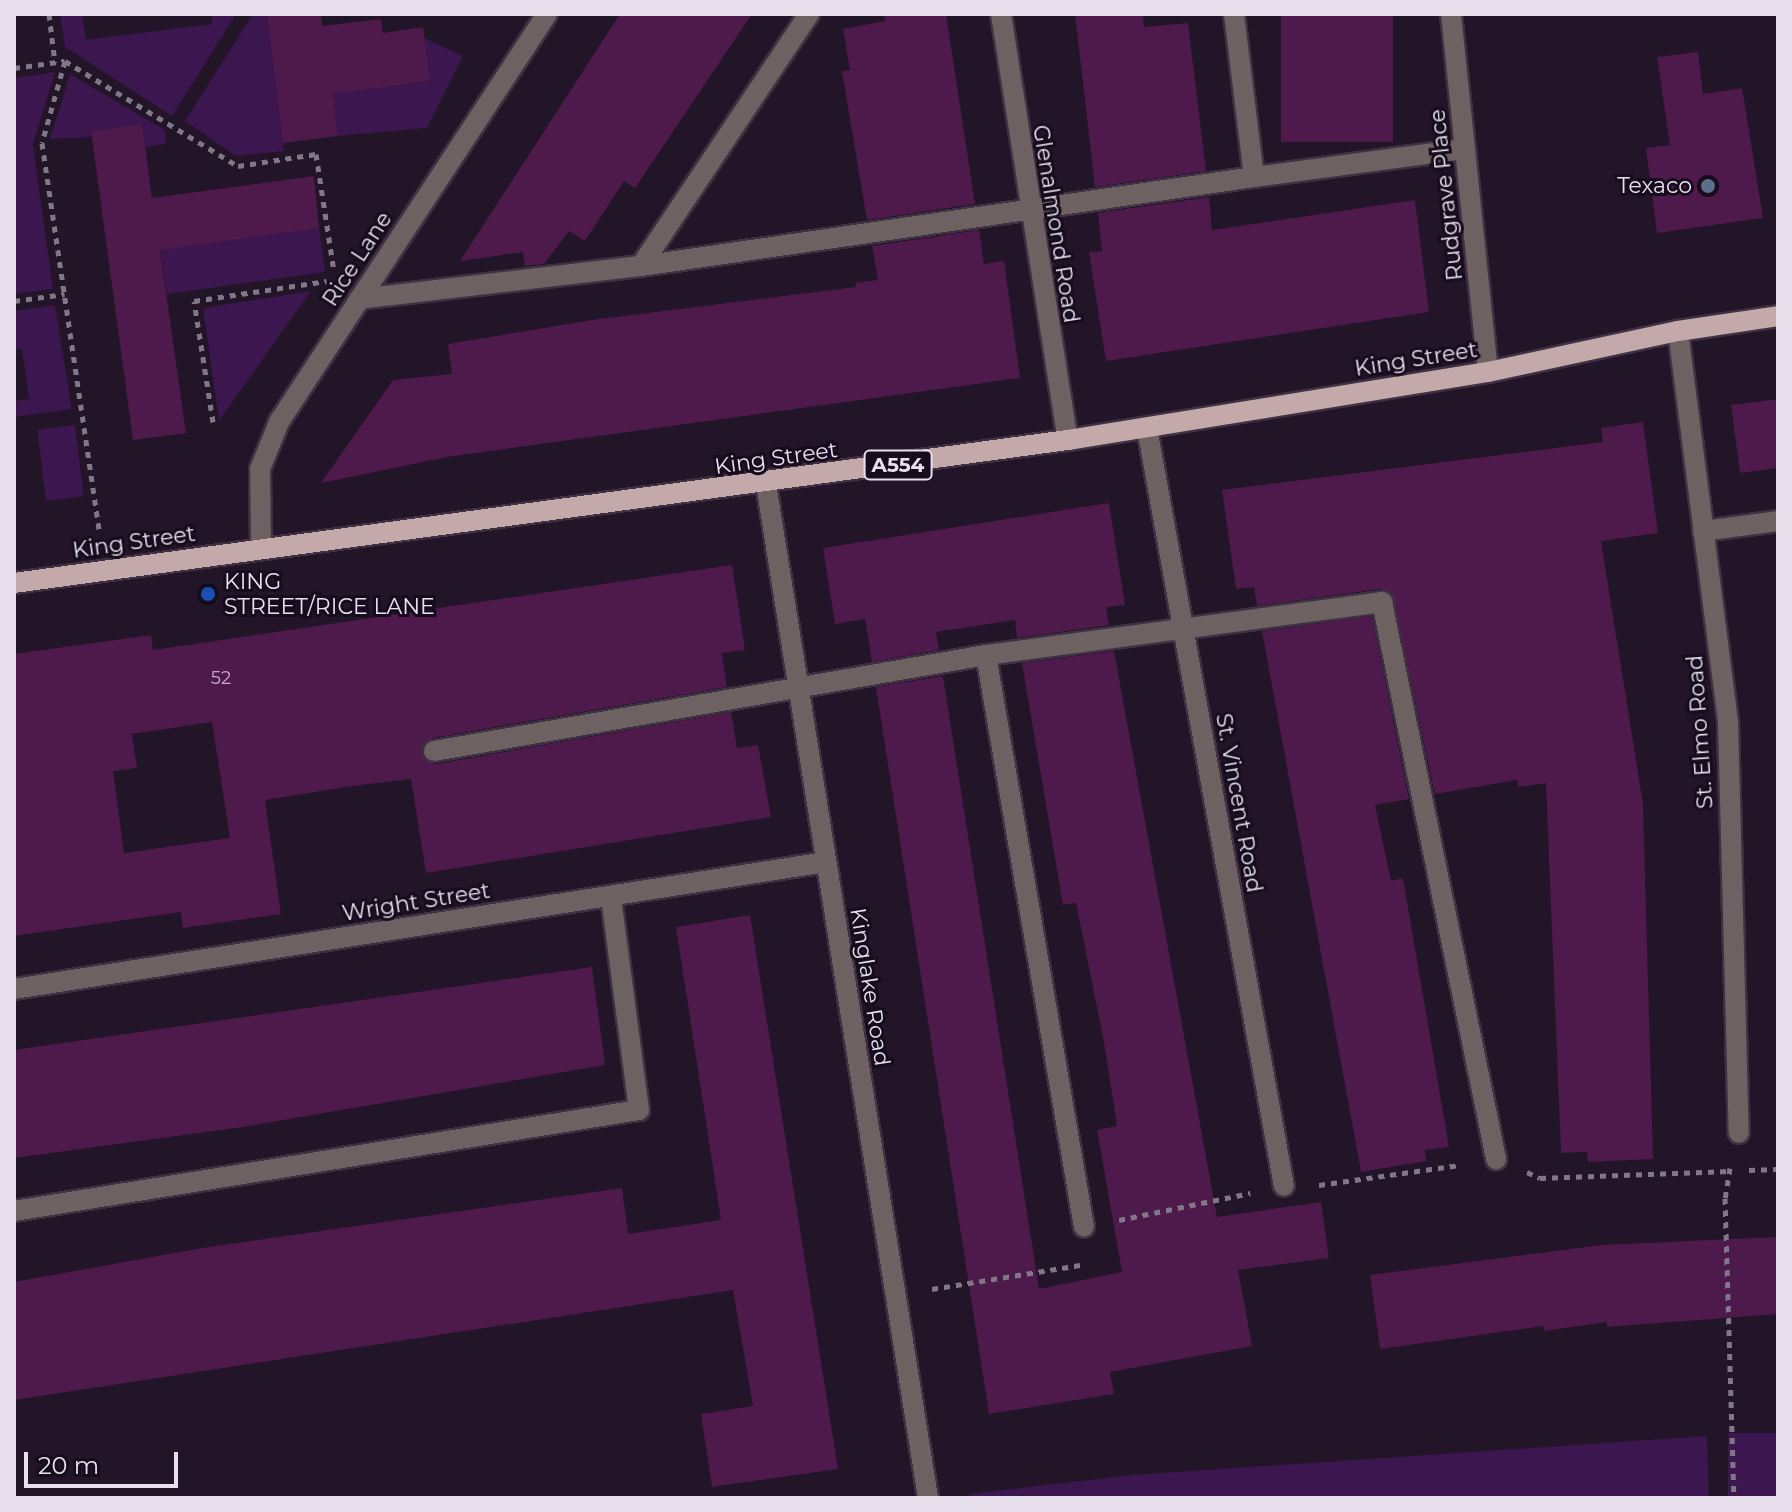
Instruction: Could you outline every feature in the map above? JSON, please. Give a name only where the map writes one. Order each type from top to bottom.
[{"type":"main road","name":"King Street","points":[[14,583],[261,548],[766,484],[1068,440],[1488,372],[1678,331],[1778,316]]},
{"type":"street","name":"Rice Lane","points":[[261,548],[260,469],[279,422],[547,14]]},
{"type":"street","points":[[641,266],[809,14]]},
{"type":"street","name":"Glenalmond Road","points":[[1001,14],[1028,209],[1068,440]]},
{"type":"street","points":[[1234,14],[1254,177]]},
{"type":"street","name":"Rudgrave Place","points":[[1451,14],[1488,372]]},
{"type":"street","points":[[359,299],[641,266],[1465,149]]},
{"type":"street","name":"St. Elmo Road","points":[[1678,331],[1728,723],[1739,1133]]},
{"type":"street","name":"St. Vincent Road","points":[[1147,428],[1284,1186]]},
{"type":"street","name":"Kinglake Road","points":[[766,484],[928,1498]]},
{"type":"street","points":[[1703,531],[1778,521]]},
{"type":"street","points":[[434,751],[986,655],[1382,602],[1496,1159]]},
{"type":"street","points":[[986,655],[1084,1227]]},
{"type":"street","name":"Wright Street","points":[[14,989],[826,862]]},
{"type":"street","points":[[14,1211],[639,1110],[611,896]]},
{"type":"path","points":[[49,14],[55,63]]},
{"type":"path","points":[[65,61],[42,143],[105,571]]},
{"type":"path","points":[[14,68],[65,61],[238,166],[316,154],[336,280],[194,301],[213,422]]},
{"type":"path","points":[[14,301],[65,294]]},
{"type":"path","points":[[1734,1498],[1725,1198],[1739,1133]]},
{"type":"path","points":[[895,1295],[1093,1263],[1084,1227],[1284,1186],[1343,1183],[1496,1159],[1540,1178],[1778,1169]]},
{"type":"shaded area","points":[[60,14],[82,14],[86,40],[212,24],[212,14],[236,14],[172,116],[65,47]]},
{"type":"shaded area","points":[[253,14],[267,14],[284,151],[236,156],[185,121]]},
{"type":"shaded area","points":[[424,38],[463,56],[427,128],[338,136],[333,94],[429,81]]},
{"type":"shaded area","points":[[55,72],[33,145],[53,289],[14,294],[14,78]]},
{"type":"shaded area","points":[[70,74],[165,130],[166,144],[145,147],[142,124],[92,131],[92,137],[50,139]]},
{"type":"shaded area","points":[[319,228],[325,272],[167,294],[158,235],[193,245]]},
{"type":"shaded area","points":[[311,291],[219,421],[203,308]]},
{"type":"shaded area","points":[[55,305],[72,409],[14,417],[14,401],[29,399],[22,349],[14,349],[14,311]]},
{"type":"shaded area","points":[[75,425],[84,496],[46,501],[37,430]]},
{"type":"shaded area","points":[[1728,1433],[1778,1433],[1778,1498],[1728,1498]]},
{"type":"shaded area","points":[[1707,1436],[1709,1498],[970,1498],[969,1494],[1132,1475]]},
{"type":"building","points":[[267,14],[321,14],[322,26],[381,19],[383,33],[423,27],[430,81],[333,94],[338,136],[283,143]]},
{"type":"building","points":[[620,14],[752,14],[635,188],[624,181],[585,241],[569,231],[544,264],[525,266],[523,252],[460,261]]},
{"type":"building","points":[[884,14],[946,14],[975,204],[867,220],[842,71],[850,70],[843,29],[885,21]]},
{"type":"building","points":[[1075,14],[1143,14],[1144,27],[1188,23],[1206,171],[1095,187]]},
{"type":"building","points":[[1281,14],[1393,14],[1393,142],[1281,142]]},
{"type":"building","points":[[1698,52],[1703,94],[1742,88],[1763,218],[1657,233],[1646,148],[1670,145],[1657,57]]},
{"type":"building","points":[[142,124],[152,198],[314,176],[319,228],[160,250],[186,433],[133,440],[91,131]]},
{"type":"building","points":[[1209,197],[1212,230],[1415,200],[1429,312],[1106,361],[1089,252],[1102,251],[1098,213]]},
{"type":"building","points":[[979,230],[984,264],[1004,261],[1020,378],[447,457],[321,483],[393,380],[452,374],[448,344],[592,320],[856,287],[855,283],[878,280],[872,246]]},
{"type":"building","points":[[1778,399],[1778,468],[1740,473],[1731,405]]},
{"type":"building","points":[[1643,422],[1658,533],[1601,541],[1643,804],[1653,1159],[1588,1162],[1587,1152],[1561,1153],[1546,783],[1518,787],[1517,780],[1435,794],[1392,594],[1380,589],[1257,606],[1254,587],[1236,589],[1222,490],[1603,442],[1601,428]]},
{"type":"building","points":[[1109,503],[1125,605],[1106,607],[1109,625],[1017,638],[1015,620],[936,632],[939,650],[872,662],[865,619],[835,624],[823,548]]},
{"type":"building","points":[[732,565],[745,650],[722,653],[727,687],[432,738],[421,752],[436,764],[731,712],[737,748],[758,745],[771,817],[426,873],[411,779],[352,786],[265,800],[281,914],[183,928],[181,912],[14,936],[14,654],[151,635],[153,650]],"holes":[[[212,722],[230,838],[124,853],[113,771],[137,768],[132,734]]]},
{"type":"building","points":[[1372,616],[1409,799],[1375,805],[1391,881],[1403,878],[1449,1147],[1425,1150],[1426,1161],[1361,1172],[1262,631]]},
{"type":"building","points":[[1114,651],[1217,1217],[1321,1202],[1329,1258],[1238,1270],[1252,1346],[1110,1372],[1114,1394],[989,1414],[876,687],[943,676],[1039,1289],[1122,1272],[1097,1130],[1117,1126],[1104,1042],[1076,903],[1063,905],[1022,663]]},
{"type":"building","points":[[750,915],[838,1469],[712,1487],[701,1414],[753,1406],[733,1290],[14,1400],[14,1282],[202,1248],[622,1188],[628,1234],[721,1220],[676,927]]},
{"type":"building","points":[[592,967],[605,1065],[243,1127],[14,1158],[14,1050]]},
{"type":"building","points":[[1778,1237],[1778,1314],[1607,1327],[1607,1322],[1544,1331],[1544,1326],[1380,1349],[1370,1275],[1601,1245]]},
{"type":"place","name":"Texaco","points":[[1708,186]]},
{"type":"place","name":"KING STREET/RICE LANE","points":[[208,594]]}]
